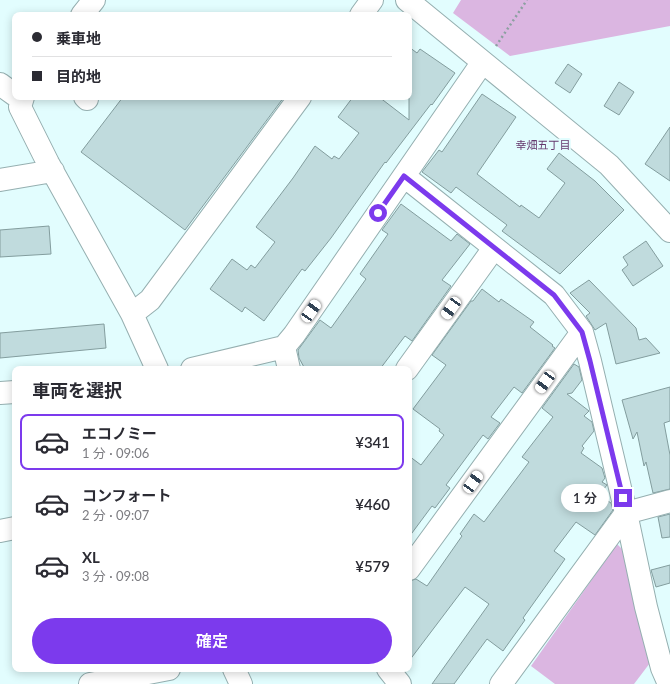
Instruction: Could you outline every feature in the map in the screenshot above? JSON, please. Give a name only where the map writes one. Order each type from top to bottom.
[{"type":"street","points":[[84,12],[94,0]]},
{"type":"street","points":[[362,12],[372,0]]},
{"type":"street","points":[[407,0],[482,63],[609,165],[670,231]]},
{"type":"street","points":[[205,366],[284,347],[294,335],[482,63]]},
{"type":"street","points":[[0,84],[12,92]]},
{"type":"street","points":[[20,100],[20,107],[52,171],[132,314],[156,366]]},
{"type":"street","points":[[132,314],[150,300],[298,100]]},
{"type":"street","points":[[0,180],[52,171]]},
{"type":"street","points":[[404,176],[554,295],[582,332],[626,513],[661,679]]},
{"type":"street","points":[[409,366],[494,248]]},
{"type":"street","points":[[412,565],[582,332]]},
{"type":"street","points":[[284,347],[288,366]]},
{"type":"street","points":[[0,393],[12,392]]},
{"type":"street","points":[[501,684],[626,513],[670,501]]},
{"type":"street","points":[[0,531],[12,529]]},
{"type":"street","points":[[90,684],[153,672]]},
{"type":"street","points":[[235,672],[241,684]]},
{"type":"street","points":[[390,672],[400,684]]},
{"type":"path","points":[[482,63],[506,32],[527,0]]},
{"type":"shaded area","points":[[461,0],[670,0],[670,26],[510,56],[453,13]]},
{"type":"shaded area","points":[[617,544],[625,552],[653,659],[634,684],[555,684],[531,666]]},
{"type":"building","points":[[412,49],[417,53],[420,49],[455,73],[432,105],[431,104],[386,163],[385,162],[331,238],[305,271],[302,269],[264,321],[245,307],[242,312],[210,289],[232,259],[247,270],[251,265],[255,268],[275,242],[256,227],[315,146],[332,159],[334,156],[339,159],[359,133],[338,117],[351,100],[383,100],[409,120],[409,100],[412,100]]},
{"type":"building","points":[[568,64],[582,74],[570,93],[555,83]]},
{"type":"building","points":[[619,82],[634,92],[619,115],[604,106]]},
{"type":"building","points":[[482,94],[516,117],[477,174],[520,207],[521,205],[539,218],[565,183],[547,169],[559,153],[595,181],[624,210],[560,274],[502,231],[507,225],[456,187],[451,193],[422,172],[439,150],[442,152]]},
{"type":"building","points":[[121,100],[282,100],[185,230],[81,152]]},
{"type":"building","points":[[670,127],[670,181],[645,164]]},
{"type":"building","points":[[401,204],[451,241],[457,234],[470,244],[442,280],[451,286],[412,341],[405,336],[382,366],[303,366],[299,358],[298,350],[320,320],[331,328],[366,279],[360,274],[388,234],[382,230]]},
{"type":"building","points":[[49,226],[51,254],[0,257],[0,230]]},
{"type":"building","points":[[646,241],[663,266],[633,286],[622,270],[628,265],[623,257]]},
{"type":"building","points":[[589,280],[636,328],[639,340],[646,338],[660,353],[616,364],[606,323],[595,330],[586,316],[590,313],[570,293]]},
{"type":"building","points":[[482,289],[499,302],[501,299],[534,322],[530,327],[555,348],[522,393],[514,387],[491,417],[500,423],[488,439],[483,435],[446,485],[450,488],[435,508],[432,506],[412,533],[412,458],[421,465],[444,435],[439,431],[440,429],[413,409],[446,365],[432,355],[471,301],[473,301]]},
{"type":"building","points":[[104,324],[106,348],[0,358],[0,333]]},
{"type":"building","points":[[574,364],[579,367],[582,380],[572,393],[567,394],[589,411],[584,416],[592,422],[594,431],[582,446],[584,448],[581,453],[602,468],[605,478],[602,482],[607,485],[599,495],[611,503],[613,510],[595,535],[576,522],[554,551],[565,559],[523,618],[525,620],[503,651],[487,639],[454,684],[432,684],[489,604],[465,587],[412,657],[412,580],[416,579],[427,586],[462,536],[460,534],[474,514],[484,522],[529,462],[522,457],[553,417],[542,408]]},
{"type":"building","points":[[670,387],[670,421],[664,423],[670,455],[670,489],[653,493],[646,462],[644,466],[637,432],[633,439],[622,400]]},
{"type":"building","points":[[670,514],[670,537],[662,538],[658,517]]},
{"type":"building","points":[[670,565],[670,583],[656,587],[651,570]]},
{"type":"district","name":"幸畑五丁目","points":[[543,144]]},
{"type":"route","points":[[378,213],[404,176],[554,295],[582,332],[623,498]]}]
